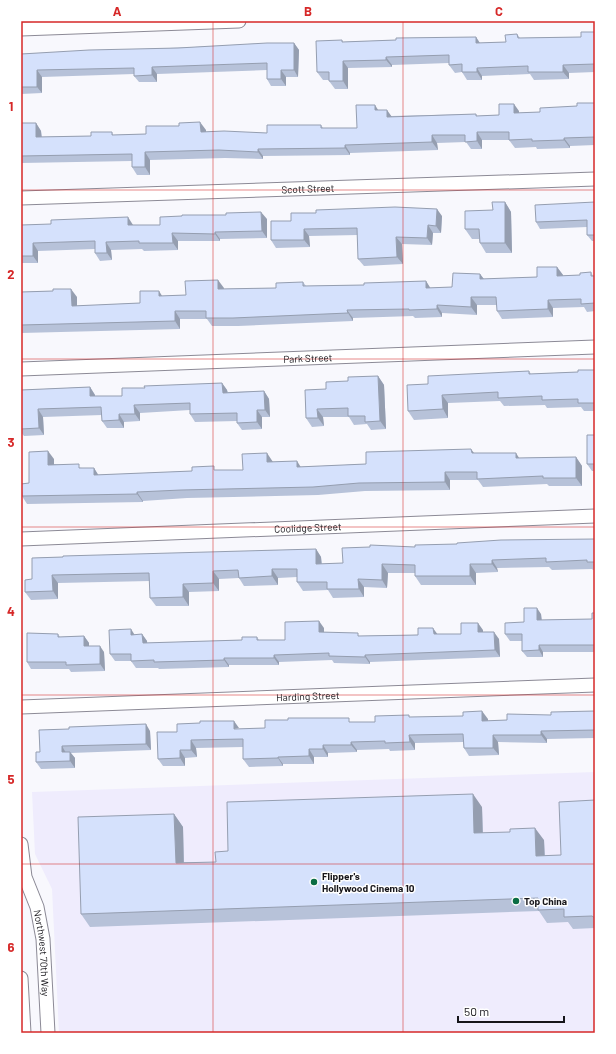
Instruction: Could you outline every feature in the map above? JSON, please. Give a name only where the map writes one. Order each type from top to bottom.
[{"type":"street","points":[[21,29],[240,21]]},
{"type":"street","name":"Scott Street","points":[[21,198],[595,179]]},
{"type":"street","name":"Park Street","points":[[21,369],[595,347]]},
{"type":"street","name":"Coolidge Street","points":[[21,539],[595,516]]},
{"type":"street","name":"Harding Street","points":[[21,707],[595,685]]},
{"type":"street","name":"Northwest 70th Way","points":[[21,844],[23,877],[21,891]]},
{"type":"street","name":"Northwest 70th Way","points":[[23,877],[37,907],[43,939],[48,1033]]},
{"type":"street","points":[[21,978],[24,1033]]},
{"type":"shaded area","points":[[595,772],[595,1033],[59,1033],[52,889],[35,854],[32,792]]},
{"type":"building","points":[[581,32],[595,32],[595,64],[563,65],[563,72],[528,72],[528,66],[477,68],[477,72],[462,72],[462,64],[449,65],[449,55],[386,57],[386,60],[343,61],[343,81],[329,81],[329,72],[317,72],[316,41],[342,40],[342,42],[396,40],[396,38],[476,37],[476,43],[506,42],[505,35],[517,34],[518,38],[581,37]]},
{"type":"building","points":[[294,43],[294,70],[281,70],[281,79],[267,79],[267,63],[152,67],[152,75],[134,76],[134,68],[37,70],[37,87],[21,87],[21,54]]},
{"type":"building","points":[[577,103],[595,103],[595,137],[532,141],[532,139],[509,140],[509,132],[477,132],[477,141],[465,142],[465,135],[432,135],[432,142],[345,145],[345,148],[258,149],[258,152],[219,150],[145,152],[145,167],[132,167],[132,154],[21,156],[21,123],[36,123],[36,137],[91,136],[91,132],[112,132],[112,135],[146,134],[146,126],[179,126],[179,123],[200,122],[201,132],[224,131],[267,133],[267,125],[321,125],[321,128],[357,128],[356,105],[375,105],[375,110],[387,110],[387,117],[476,114],[476,116],[499,115],[499,104],[514,104],[514,113],[540,112],[540,108],[577,106]]},
{"type":"building","points":[[492,202],[505,202],[505,243],[480,243],[479,229],[465,229],[465,211],[493,210]]},
{"type":"building","points":[[595,202],[595,235],[587,235],[587,220],[536,222],[535,205]]},
{"type":"building","points":[[395,207],[437,209],[436,226],[428,225],[427,238],[396,237],[397,257],[358,259],[357,228],[304,229],[304,240],[271,240],[271,221],[291,221],[291,213],[316,213],[316,210]]},
{"type":"building","points":[[261,212],[262,231],[215,232],[215,234],[172,233],[173,243],[139,243],[139,241],[106,242],[107,253],[95,253],[95,241],[33,243],[33,256],[21,256],[21,225],[51,224],[51,220],[128,217],[128,225],[160,225],[160,217],[182,215],[226,215],[226,213]]},
{"type":"building","points":[[537,267],[557,267],[557,276],[580,275],[580,273],[591,272],[591,276],[595,276],[595,303],[581,304],[581,299],[548,300],[548,309],[497,311],[496,297],[471,297],[471,307],[437,305],[437,309],[347,310],[348,313],[233,318],[206,318],[206,311],[175,311],[175,321],[21,325],[21,292],[71,289],[72,306],[140,303],[140,291],[159,291],[159,296],[186,295],[185,281],[218,280],[218,289],[276,288],[276,283],[303,282],[303,286],[364,285],[364,283],[426,281],[426,288],[452,287],[453,273],[480,274],[480,279],[537,277]]},
{"type":"building","points":[[578,370],[595,370],[595,403],[578,403],[578,399],[542,400],[542,396],[498,398],[498,392],[442,395],[443,409],[408,411],[407,385],[428,384],[428,376],[529,371],[529,374],[578,372]]},
{"type":"building","points":[[378,376],[380,421],[365,422],[365,416],[348,416],[348,408],[317,409],[318,418],[306,418],[305,390],[326,389],[326,382],[348,381],[348,377]]},
{"type":"building","points":[[222,383],[223,393],[264,391],[265,410],[257,410],[257,422],[237,423],[237,413],[190,414],[190,403],[134,405],[135,414],[119,414],[119,420],[102,421],[101,407],[38,409],[39,428],[21,429],[21,390],[90,387],[90,396],[122,396],[122,388]]},
{"type":"building","points":[[587,435],[595,435],[595,464],[587,464]]},
{"type":"building","points":[[471,449],[472,453],[516,453],[516,458],[576,457],[576,478],[543,478],[543,476],[477,479],[477,472],[445,472],[445,482],[359,483],[313,487],[137,492],[137,494],[22,496],[21,484],[29,483],[29,452],[48,451],[48,465],[79,464],[79,468],[94,468],[94,475],[192,471],[192,467],[214,466],[214,470],[243,470],[242,454],[267,453],[267,462],[297,461],[297,467],[366,464],[366,452]]},
{"type":"building","points":[[595,539],[595,562],[587,562],[587,560],[546,562],[546,558],[492,560],[492,564],[470,564],[470,576],[415,576],[415,565],[382,564],[382,580],[358,579],[359,589],[327,589],[327,582],[297,582],[297,569],[272,569],[272,576],[239,578],[238,570],[213,571],[213,583],[183,584],[183,597],[150,598],[149,573],[52,575],[53,591],[25,592],[25,580],[32,579],[32,558],[316,549],[316,564],[343,563],[342,548],[370,547],[370,545],[415,547],[415,545],[457,544],[501,540]]},
{"type":"building","points":[[524,608],[537,608],[537,620],[592,619],[592,613],[595,613],[595,645],[539,645],[539,650],[522,651],[522,634],[505,634],[505,623],[524,622]]},
{"type":"building","points":[[319,621],[319,632],[358,633],[358,636],[418,635],[418,628],[433,628],[434,634],[461,634],[461,623],[478,623],[478,632],[494,632],[495,650],[365,655],[365,657],[329,656],[329,653],[274,655],[274,658],[224,658],[224,660],[154,662],[154,660],[131,661],[131,654],[110,654],[109,630],[131,629],[131,635],[142,634],[143,643],[242,640],[242,637],[257,637],[257,640],[285,640],[285,622]]},
{"type":"building","points":[[27,633],[58,634],[58,637],[84,636],[84,646],[100,646],[100,664],[66,665],[66,662],[27,662]]},
{"type":"building","points":[[482,711],[482,721],[507,720],[507,714],[551,715],[551,712],[595,711],[595,730],[541,731],[541,735],[493,735],[493,748],[464,748],[463,734],[409,735],[410,742],[351,742],[351,745],[323,745],[323,749],[309,749],[309,756],[243,759],[243,739],[191,740],[191,750],[180,750],[180,758],[158,759],[157,732],[177,732],[177,724],[200,723],[200,721],[234,721],[234,729],[265,728],[265,720],[288,720],[288,718],[349,718],[349,722],[375,722],[375,716],[463,716],[463,712]]},
{"type":"building","points":[[146,724],[146,744],[62,746],[62,752],[70,752],[70,761],[36,762],[36,752],[40,752],[39,730],[69,729],[69,727]]},
{"type":"building","points":[[473,794],[474,833],[510,832],[510,829],[535,828],[536,856],[561,855],[559,802],[595,800],[595,918],[592,916],[564,917],[564,909],[538,910],[538,898],[81,914],[78,817],[174,814],[176,863],[216,862],[215,852],[228,851],[227,802]]},
{"type":"place","name":"Flipper's Hollywood Cinema 10","points":[[314,882]]},
{"type":"place","name":"Top China","points":[[516,901]]}]
